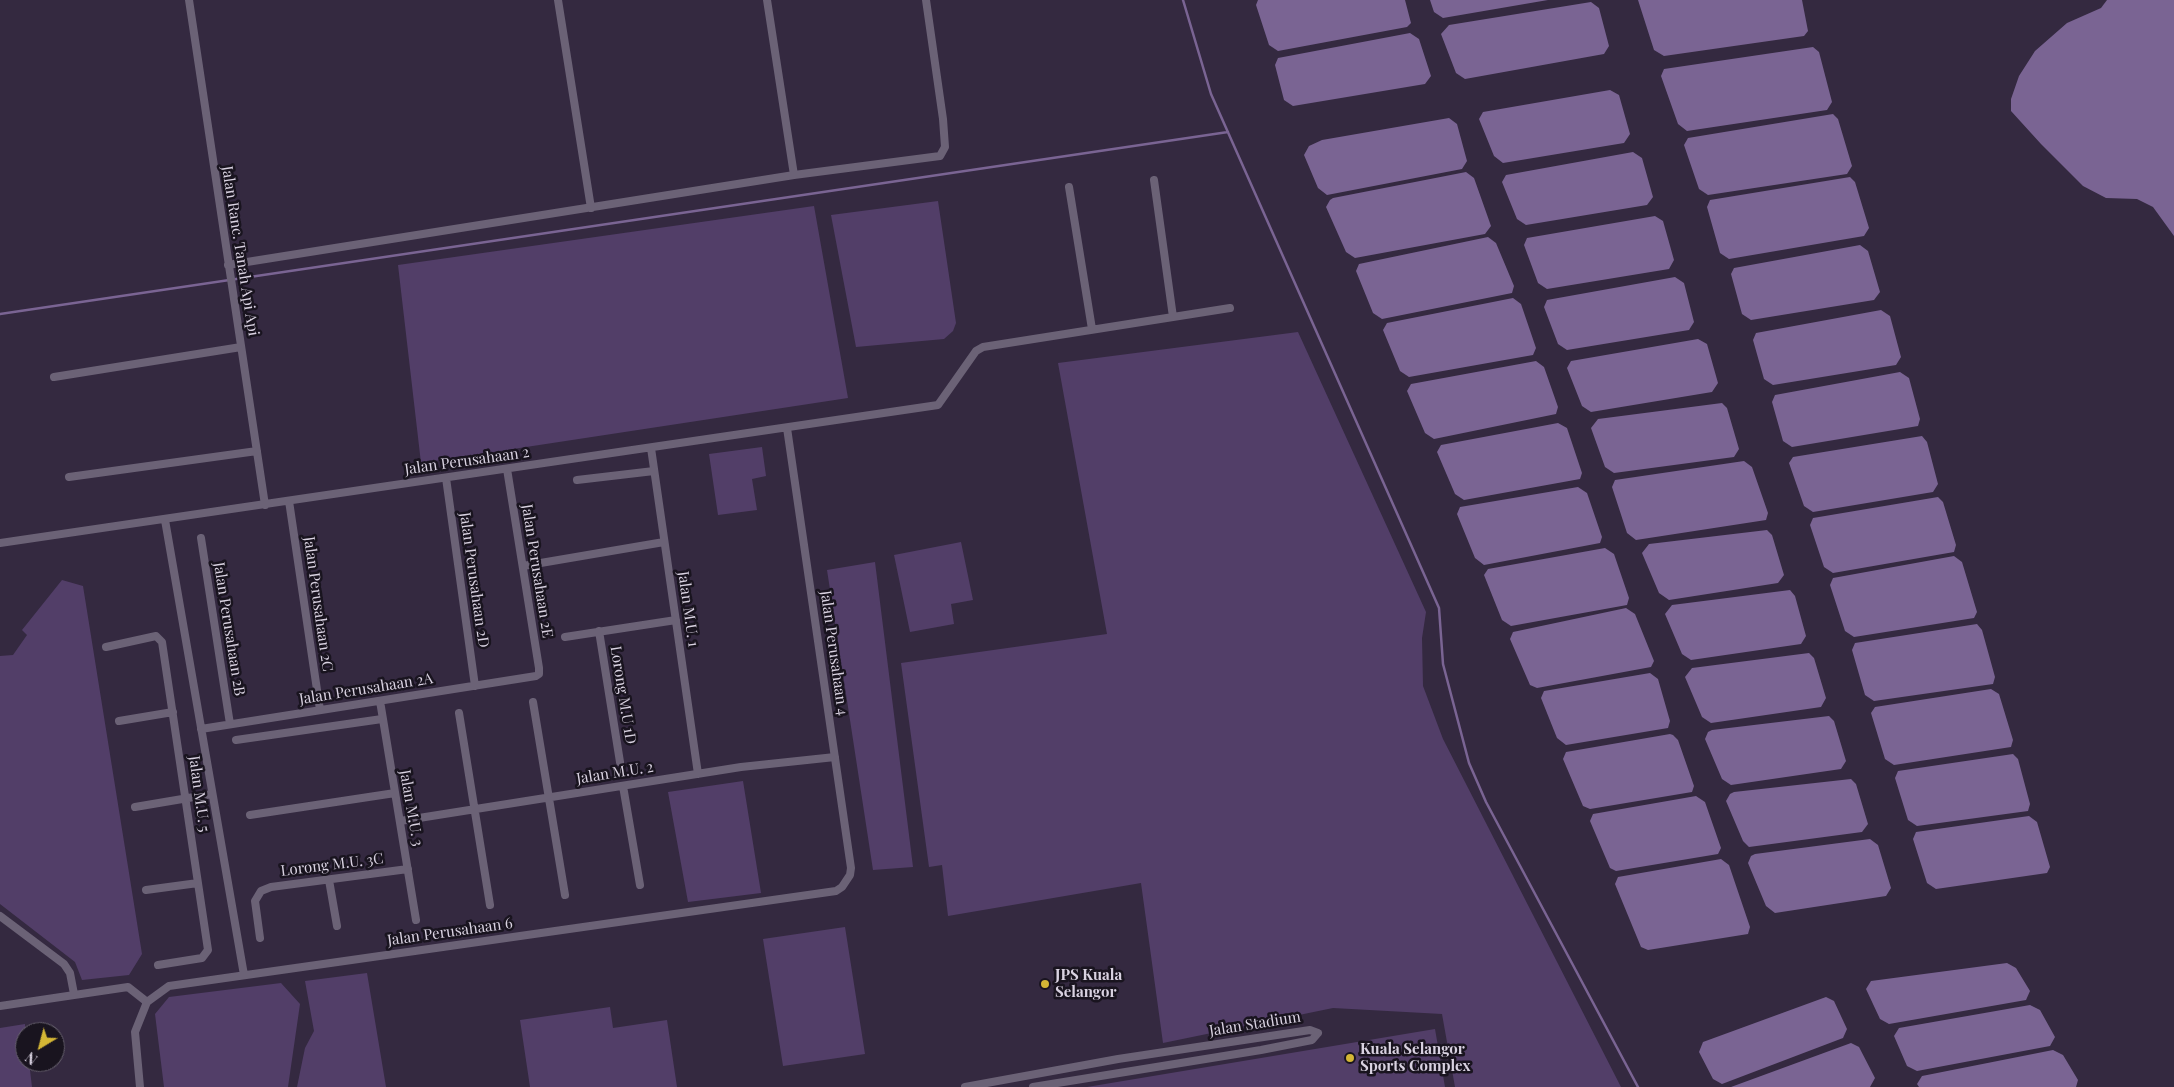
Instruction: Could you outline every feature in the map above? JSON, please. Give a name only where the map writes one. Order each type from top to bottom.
[{"type":"street","name":"Jalan Ranc. Tanah Api Api","points":[[189,0],[265,505]]},
{"type":"street","points":[[558,0],[591,208]]},
{"type":"street","points":[[767,0],[794,175]]},
{"type":"street","points":[[229,269],[794,175],[936,157],[945,151],[943,119],[926,0]]},
{"type":"street","points":[[1154,180],[1173,317]]},
{"type":"street","points":[[1069,188],[1092,329],[1230,308]]},
{"type":"street","name":"Jalan Perusahaan 2","points":[[0,544],[938,405],[976,351],[983,347],[1092,329]]},
{"type":"street","points":[[54,377],[241,347]]},
{"type":"street","name":"Jalan Perusahaan 4","points":[[787,428],[851,868],[846,882]]},
{"type":"street","name":"Jalan M.U. 1","points":[[651,448],[698,774]]},
{"type":"street","points":[[69,477],[257,451]]},
{"type":"street","name":"Jalan Perusahaan 2E","points":[[507,469],[539,668],[539,674],[536,676]]},
{"type":"street","points":[[576,480],[654,471]]},
{"type":"street","name":"Jalan Perusahaan 2D","points":[[446,478],[474,686]]},
{"type":"street","name":"Jalan Perusahaan 2C","points":[[289,502],[320,710]]},
{"type":"street","points":[[165,520],[244,975]]},
{"type":"street","name":"Jalan Perusahaan 2B","points":[[201,538],[230,724]]},
{"type":"street","points":[[523,566],[664,542]]},
{"type":"street","points":[[565,637],[676,620]]},
{"type":"street","name":"Lorong M.U 1D","points":[[599,631],[620,762]]},
{"type":"street","name":"Jalan M.U. 5","points":[[106,647],[156,636],[160,638],[173,712],[208,950],[202,958],[158,965]]},
{"type":"street","name":"Jalan Perusahaan 2A","points":[[201,729],[536,676]]},
{"type":"street","name":"Jalan M.U. 3","points":[[380,701],[416,920]]},
{"type":"street","points":[[533,702],[565,895]]},
{"type":"street","points":[[119,721],[173,712]]},
{"type":"street","points":[[459,713],[490,906]]},
{"type":"street","points":[[236,740],[382,719]]},
{"type":"street","name":"Jalan M.U. 2","points":[[400,821],[698,774],[835,757]]},
{"type":"street","points":[[623,786],[640,885]]},
{"type":"street","points":[[250,815],[395,793]]},
{"type":"street","points":[[135,807],[212,794]]},
{"type":"street","name":"Lorong M.U. 3C","points":[[260,938],[255,901],[261,891],[271,887],[408,870]]},
{"type":"street","points":[[329,880],[337,926]]},
{"type":"street","name":"Jalan Perusahaan 6","points":[[147,1002],[169,986],[836,891],[846,882]]},
{"type":"street","points":[[146,890],[198,883]]},
{"type":"street","points":[[0,916],[64,964],[70,973],[74,994]]},
{"type":"street","points":[[0,1006],[128,987],[147,1002],[135,1032],[140,1087]]},
{"type":"street","name":"Jalan Stadium","points":[[965,1087],[1166,1052],[1310,1030],[1318,1033],[1312,1040],[1270,1048],[1033,1087]]},
{"type":"shaded area","points":[[1258,0],[1405,0],[1411,23],[1407,27],[1278,51],[1269,45],[1256,5]]},
{"type":"shaded area","points":[[1430,0],[1548,0],[1443,18],[1434,12]]},
{"type":"shaded area","points":[[1638,0],[1802,0],[1808,31],[1804,36],[1664,56],[1654,50]]},
{"type":"shaded area","points":[[2107,0],[2174,0],[2174,236],[2153,207],[2137,199],[2106,198],[2083,186],[2011,111],[2011,99],[2019,76],[2035,51],[2067,23],[2101,8]]},
{"type":"shaded area","points":[[1591,2],[1599,8],[1609,46],[1604,54],[1465,79],[1456,73],[1441,34],[1449,25]]},
{"type":"shaded area","points":[[1410,33],[1419,39],[1431,76],[1425,84],[1293,106],[1284,100],[1275,65],[1278,58]]},
{"type":"shaded area","points":[[1813,47],[1819,52],[1832,102],[1827,110],[1687,131],[1678,124],[1661,76],[1664,69]]},
{"type":"shaded area","points":[[1610,90],[1619,95],[1630,134],[1624,143],[1503,163],[1494,156],[1479,119],[1483,112]]},
{"type":"shaded area","points":[[1833,114],[1838,119],[1852,166],[1847,174],[1708,195],[1699,189],[1684,145],[1688,138]]},
{"type":"shaded area","points":[[1449,118],[1457,124],[1467,161],[1462,169],[1327,195],[1318,188],[1304,155],[1309,146],[1322,140]]},
{"type":"shaded area","points":[[1633,152],[1642,158],[1653,197],[1647,205],[1526,225],[1517,219],[1502,182],[1506,175]]},
{"type":"shaded area","points":[[1466,172],[1474,178],[1491,226],[1485,234],[1355,258],[1346,252],[1326,207],[1333,198]]},
{"type":"shaded area","points":[[1850,177],[1855,182],[1869,228],[1864,236],[1729,259],[1720,253],[1707,207],[1710,200]]},
{"type":"shaded area","points":[[938,201],[956,323],[953,331],[944,339],[856,347],[831,215]]},
{"type":"shaded area","points":[[814,206],[848,398],[421,463],[398,265]]},
{"type":"shaded area","points":[[1655,216],[1663,221],[1674,260],[1669,269],[1547,289],[1538,283],[1524,245],[1527,238]]},
{"type":"shaded area","points":[[1488,237],[1496,243],[1514,286],[1512,293],[1382,319],[1373,313],[1356,271],[1359,264]]},
{"type":"shaded area","points":[[1860,245],[1868,251],[1880,292],[1874,300],[1751,320],[1742,314],[1731,274],[1734,268]]},
{"type":"shaded area","points":[[1675,277],[1684,283],[1694,322],[1689,330],[1567,350],[1558,344],[1544,307],[1547,300]]},
{"type":"shaded area","points":[[1513,298],[1521,304],[1536,348],[1533,355],[1409,377],[1400,371],[1383,330],[1387,323]]},
{"type":"shaded area","points":[[1881,310],[1890,316],[1901,357],[1896,365],[1773,385],[1764,379],[1753,340],[1756,333]]},
{"type":"shaded area","points":[[1298,332],[1426,612],[1422,638],[1423,686],[1443,739],[1621,1087],[1455,1087],[1442,1014],[1333,1008],[1163,1043],[1141,883],[948,916],[942,865],[929,867],[901,663],[1107,634],[1058,363]]},
{"type":"shaded area","points":[[1698,339],[1707,344],[1718,383],[1712,392],[1591,412],[1582,406],[1567,368],[1571,361]]},
{"type":"shaded area","points":[[1536,361],[1544,367],[1558,407],[1556,414],[1434,439],[1425,433],[1407,391],[1411,384]]},
{"type":"shaded area","points":[[1900,372],[1909,378],[1920,419],[1918,426],[1792,447],[1783,441],[1772,402],[1775,395]]},
{"type":"shaded area","points":[[1722,403],[1727,408],[1739,449],[1734,457],[1614,473],[1605,467],[1591,428],[1598,419]]},
{"type":"shaded area","points":[[1558,423],[1567,428],[1582,473],[1580,479],[1464,500],[1455,494],[1437,452],[1441,445]]},
{"type":"shaded area","points":[[1922,436],[1927,442],[1938,484],[1933,492],[1813,512],[1804,506],[1789,463],[1793,457]]},
{"type":"shaded area","points":[[762,447],[766,476],[752,479],[757,510],[718,515],[709,454]]},
{"type":"shaded area","points":[[1744,461],[1752,467],[1768,513],[1766,520],[1636,540],[1627,533],[1612,487],[1615,480]]},
{"type":"shaded area","points":[[1578,487],[1587,493],[1602,537],[1600,543],[1484,565],[1475,558],[1457,514],[1460,507]]},
{"type":"shaded area","points":[[1938,497],[1943,502],[1956,545],[1954,552],[1833,573],[1824,567],[1810,525],[1813,518]]},
{"type":"shaded area","points":[[1767,530],[1772,535],[1784,575],[1778,583],[1669,600],[1659,593],[1642,553],[1649,544]]},
{"type":"shaded area","points":[[961,542],[973,600],[951,604],[954,624],[910,632],[894,555]]},
{"type":"shaded area","points":[[1605,548],[1614,554],[1629,598],[1627,605],[1511,626],[1502,620],[1484,575],[1488,569]]},
{"type":"shaded area","points":[[1954,556],[1962,562],[1977,612],[1974,618],[1854,637],[1845,631],[1830,585],[1833,578]]},
{"type":"shaded area","points":[[875,562],[913,867],[873,870],[827,570]]},
{"type":"shaded area","points":[[62,580],[83,586],[142,954],[129,975],[82,980],[75,962],[0,904],[0,656],[13,655],[27,635],[22,630]]},
{"type":"shaded area","points":[[1790,590],[1795,596],[1806,636],[1801,644],[1691,660],[1682,654],[1665,614],[1672,605]]},
{"type":"shaded area","points":[[1626,608],[1635,614],[1654,661],[1651,667],[1537,688],[1530,685],[1510,639],[1513,632]]},
{"type":"shaded area","points":[[1977,624],[1982,630],[1995,677],[1993,684],[1874,701],[1865,695],[1852,650],[1855,643]]},
{"type":"shaded area","points":[[1809,653],[1814,658],[1826,698],[1821,707],[1711,723],[1702,717],[1685,677],[1692,668]]},
{"type":"shaded area","points":[[1650,673],[1658,679],[1670,721],[1668,728],[1566,745],[1557,738],[1541,698],[1544,691]]},
{"type":"shaded area","points":[[1991,689],[1999,694],[2013,740],[2011,747],[1894,765],[1885,759],[1871,713],[1875,707]]},
{"type":"shaded area","points":[[1829,716],[1834,721],[1846,761],[1841,769],[1731,785],[1722,779],[1705,739],[1708,732],[1712,730]]},
{"type":"shaded area","points":[[1670,734],[1678,740],[1694,786],[1692,792],[1590,809],[1583,806],[1563,759],[1566,752]]},
{"type":"shaded area","points":[[2013,754],[2018,759],[2030,804],[2028,811],[1917,826],[1908,820],[1895,778],[1898,771]]},
{"type":"shaded area","points":[[1851,779],[1856,784],[1868,824],[1862,832],[1749,847],[1743,841],[1726,801],[1730,794],[1734,792]]},
{"type":"shaded area","points":[[743,781],[761,893],[688,902],[668,792]]},
{"type":"shaded area","points":[[1696,796],[1705,802],[1721,848],[1718,854],[1616,871],[1610,868],[1590,821],[1593,814]]},
{"type":"shaded area","points":[[2029,816],[2037,822],[2050,867],[2047,873],[1936,889],[1927,883],[1913,839],[1916,832]]},
{"type":"shaded area","points":[[1870,839],[1878,845],[1891,888],[1886,896],[1775,913],[1766,906],[1748,863],[1751,856],[1755,854]]},
{"type":"shaded area","points":[[1721,859],[1729,865],[1750,927],[1748,934],[1648,950],[1641,947],[1615,884],[1618,877]]},
{"type":"shaded area","points":[[845,927],[865,1054],[783,1066],[763,939]]},
{"type":"shaded area","points":[[2007,963],[2016,968],[2030,991],[2026,1000],[1889,1024],[1880,1019],[1866,989],[1871,981]]},
{"type":"shaded area","points":[[367,973],[386,1087],[297,1087],[305,1048],[314,1031],[305,981]]},
{"type":"shaded area","points":[[281,983],[300,1004],[288,1087],[164,1087],[155,1014],[169,997]]},
{"type":"shaded area","points":[[1826,997],[1834,1001],[1847,1029],[1843,1038],[1722,1084],[1713,1079],[1699,1052],[1703,1042]]},
{"type":"shaded area","points":[[2030,1005],[2040,1010],[2055,1037],[2050,1046],[1917,1071],[1907,1066],[1894,1036],[1899,1028]]},
{"type":"shaded area","points":[[610,1007],[613,1028],[667,1020],[677,1087],[530,1087],[520,1020]]},
{"type":"shaded area","points":[[15,1026],[15,1072],[30,1072],[32,1087],[0,1087],[0,1028]]},
{"type":"shaded area","name":"Kuala Selangor Sports Complex","points":[[1435,1029],[1445,1087],[1087,1087]]},
{"type":"shaded area","points":[[1851,1043],[1859,1047],[1875,1078],[1870,1087],[1731,1087]]},
{"type":"shaded area","points":[[2053,1050],[2063,1055],[2078,1080],[2076,1087],[1919,1087],[1917,1084],[1922,1076]]},
{"type":"waterway","points":[[1183,0],[1211,94],[1439,608],[1443,664],[1469,763],[1486,802],[1638,1087]]},
{"type":"waterway","points":[[0,314],[1228,132]]},
{"type":"place","name":"JPS Kuala Selangor","points":[[1045,984]]},
{"type":"place","name":"Kuala Selangor Sports Complex","points":[[1350,1058]]}]
